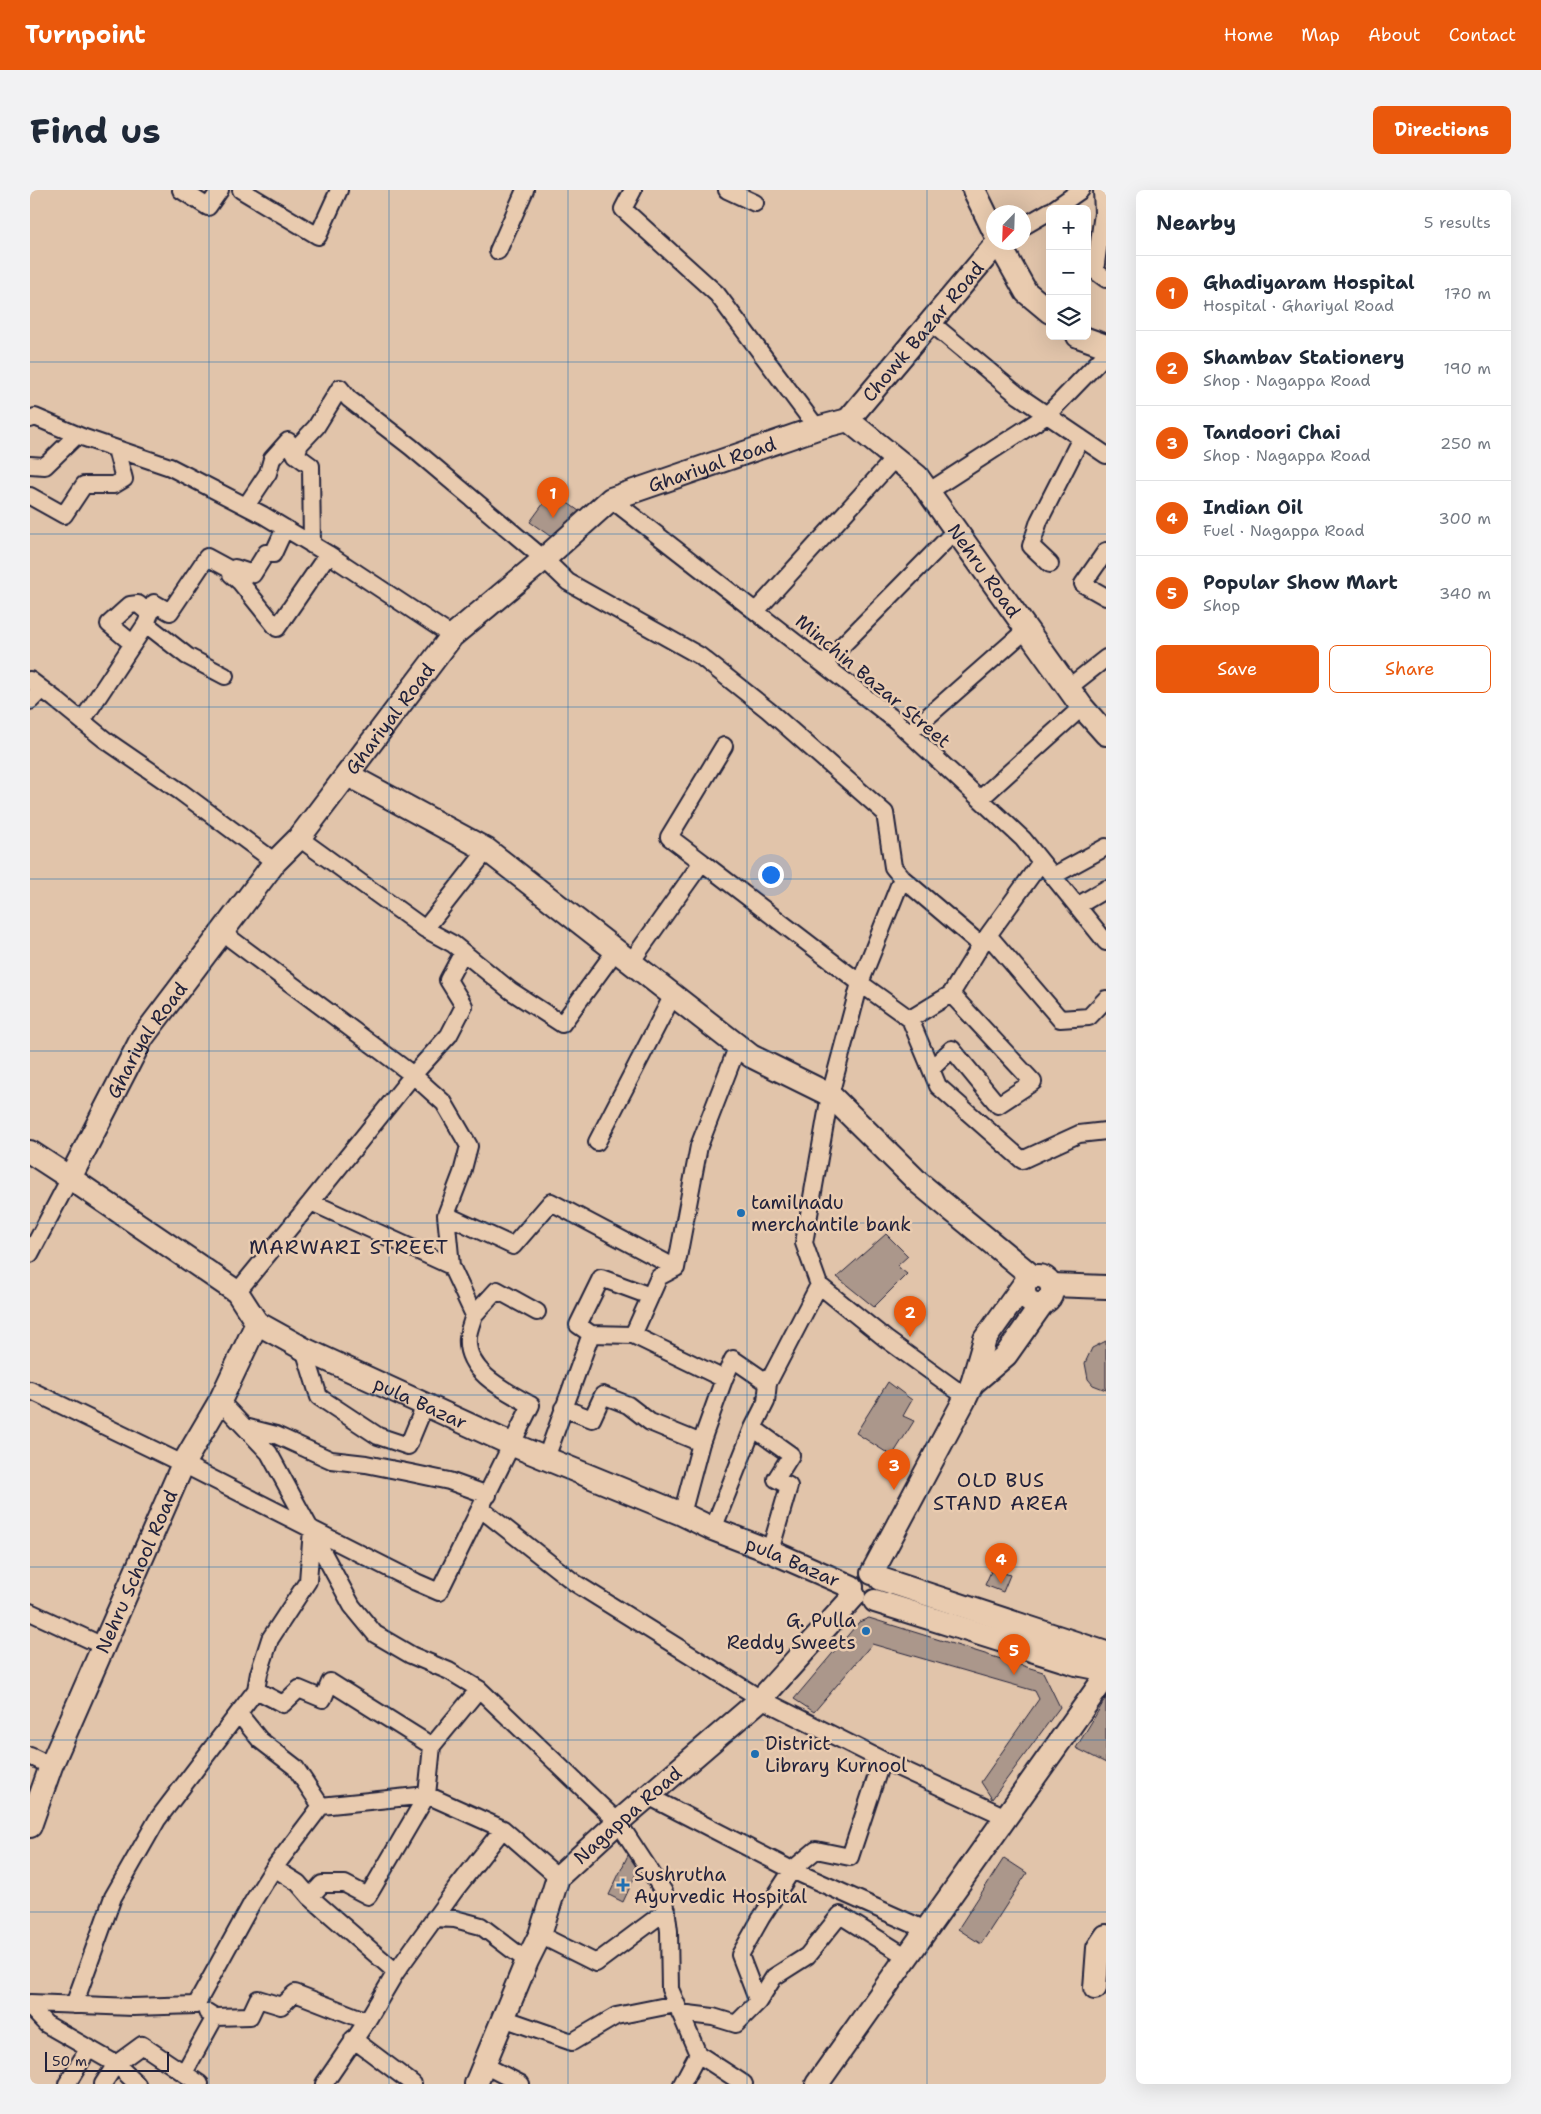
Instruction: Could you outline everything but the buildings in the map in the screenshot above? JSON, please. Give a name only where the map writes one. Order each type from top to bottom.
[{"type":"street","points":[[181,190],[208,207],[220,190]]},
{"type":"street","points":[[241,190],[318,236],[340,190]]},
{"type":"street","points":[[498,251],[525,190]]},
{"type":"street","points":[[634,190],[623,209],[717,294],[817,428]]},
{"type":"street","points":[[727,190],[755,202]]},
{"type":"street","points":[[974,190],[986,215]]},
{"type":"street","points":[[1060,205],[1081,190]]},
{"type":"street","points":[[1102,190],[1103,213],[1095,271],[1106,279]]},
{"type":"street","points":[[1031,222],[1046,213]]},
{"type":"street","name":"Chowk Bazar Road","points":[[848,420],[991,250]]},
{"type":"street","points":[[1002,250],[1026,292],[1046,309]]},
{"type":"street","points":[[930,322],[1019,396],[1106,455]]},
{"type":"street","points":[[1089,340],[1106,346]]},
{"type":"street","points":[[928,492],[1047,415],[1106,354]]},
{"type":"street","points":[[296,455],[300,444],[316,428],[340,388],[349,399],[411,447],[544,559],[568,582],[700,656],[768,710],[885,813],[893,867],[902,878],[985,940],[1060,1019],[1089,1018],[1106,999]]},
{"type":"street","points":[[30,419],[35,417],[77,435],[170,467],[246,506],[328,554],[452,636]]},
{"type":"street","name":"Ghariyal Road","points":[[70,1178],[142,1038],[275,862],[300,838],[452,636],[544,559],[611,499],[817,428],[848,420]]},
{"type":"street","name":"Nehru Road","points":[[848,420],[917,476],[1068,688],[1106,734]]},
{"type":"street","points":[[30,465],[45,466],[77,435]]},
{"type":"street","points":[[1050,564],[1031,546],[1039,521],[1081,438]]},
{"type":"street","points":[[246,506],[268,472],[272,459],[288,441],[296,455],[311,466],[312,544]]},
{"type":"street","points":[[30,496],[64,515],[84,485],[114,485],[124,479],[116,449]]},
{"type":"street","points":[[756,611],[894,459]]},
{"type":"street","name":"Minchin Bazar Street","points":[[611,499],[895,720],[1023,839],[1077,906],[1103,934]]},
{"type":"street","points":[[233,571],[235,568],[253,574],[266,553],[273,554],[285,528]]},
{"type":"street","points":[[824,664],[956,530]]},
{"type":"street","points":[[1106,551],[1083,584],[1106,598]]},
{"type":"street","points":[[233,571],[231,574],[240,582],[277,628],[328,554]]},
{"type":"street","points":[[82,721],[133,644],[148,619],[154,603],[170,612],[207,557],[233,571]]},
{"type":"street","points":[[133,644],[109,624],[130,605],[138,604],[148,619],[187,656],[224,676]]},
{"type":"street","points":[[909,733],[1026,630]]},
{"type":"street","points":[[1068,688],[1106,658]]},
{"type":"street","points":[[30,701],[36,684],[104,739],[181,792],[275,862]]},
{"type":"street","points":[[980,798],[1082,707]]},
{"type":"street","points":[[724,746],[669,837],[860,984],[910,1019],[938,1086],[1022,1160],[1079,1134],[1106,1131]]},
{"type":"street","points":[[348,775],[487,850],[751,1056],[830,1095],[920,1183],[1038,1287],[1106,1287]]},
{"type":"street","points":[[300,838],[425,929],[463,952],[511,991],[562,1024],[624,956],[702,862]]},
{"type":"street","points":[[1053,876],[1106,847]]},
{"type":"street","points":[[425,929],[487,850]]},
{"type":"street","points":[[910,1019],[952,994],[985,940],[1041,862]]},
{"type":"street","points":[[902,878],[860,984],[830,1095],[804,1243],[820,1285],[886,1339],[969,1390]]},
{"type":"street","points":[[1077,906],[1106,889]]},
{"type":"street","points":[[223,933],[414,1075],[444,1103],[469,1146],[462,1173],[446,1215],[451,1266],[474,1315]]},
{"type":"street","points":[[237,1292],[414,1075],[450,1036],[464,1006],[448,980],[463,952]]},
{"type":"street","points":[[932,1069],[952,1049],[998,1105],[1033,1082],[952,994]]},
{"type":"street","points":[[597,1142],[673,995]]},
{"type":"street","points":[[676,1268],[699,1146],[738,1045]]},
{"type":"street","name":"pula Bazar","points":[[30,1152],[237,1292],[257,1323],[304,1349],[512,1445],[770,1551],[860,1595],[1076,1664],[1106,1670]]},
{"type":"street","points":[[30,1254],[70,1178]]},
{"type":"street","points":[[312,1202],[451,1266]]},
{"type":"street","points":[[446,1215],[513,1246],[551,1202],[676,1268]]},
{"type":"street","points":[[632,1335],[659,1276],[676,1268]]},
{"type":"street","points":[[650,1296],[600,1278],[578,1326],[591,1334],[632,1335],[724,1379]]},
{"type":"street","points":[[713,1529],[753,1428],[766,1402],[768,1383],[820,1285]]},
{"type":"street","points":[[1038,1287],[1006,1355],[969,1390],[876,1576],[1106,1652]]},
{"type":"street","points":[[30,1390],[439,1592],[531,1405],[493,1383],[472,1361],[468,1338],[474,1315],[497,1290],[537,1312]]},
{"type":"street","name":"Nehru School Road","points":[[30,1826],[51,1766],[183,1464],[220,1401],[257,1323]]},
{"type":"street","points":[[546,1458],[591,1334]]},
{"type":"street","points":[[304,1349],[319,1397],[378,1436],[408,1446],[425,1405]]},
{"type":"street","points":[[682,1514],[702,1443],[724,1379],[733,1359],[768,1383]]},
{"type":"street","points":[[564,1408],[592,1418],[603,1395],[628,1406],[650,1422],[702,1443]]},
{"type":"street","points":[[220,1401],[269,1453],[312,1529],[352,1606],[375,1634],[410,1655],[448,1671],[480,1689],[618,1822],[664,1892],[670,1931],[670,1990],[698,2054],[744,2084]]},
{"type":"street","points":[[245,1427],[276,1435],[331,1460],[366,1464],[449,1481],[484,1502],[575,1583],[761,1699],[882,1760],[1006,1816]]},
{"type":"street","points":[[753,1428],[791,1455],[776,1479],[790,1486],[770,1551]]},
{"type":"street","points":[[74,2005],[113,1897],[157,1820],[256,1690],[259,1673],[270,1639],[308,1581],[312,1529]]},
{"type":"street","name":"Nagappa Road","points":[[480,2074],[527,1961],[540,1935],[558,1877],[618,1822],[761,1699],[860,1595],[852,1582],[858,1574],[876,1576]]},
{"type":"street","points":[[30,1612],[103,1646]]},
{"type":"street","points":[[817,2084],[1106,1676]]},
{"type":"street","points":[[256,1690],[283,1704],[299,1689],[323,1699],[330,1682],[432,1746]]},
{"type":"street","points":[[310,1897],[322,1884],[345,1884],[368,1896],[427,1795],[432,1746],[480,1689]]},
{"type":"street","points":[[239,1714],[260,1740],[295,1767],[321,1806]]},
{"type":"street","points":[[30,1756],[51,1766]]},
{"type":"street","points":[[758,2002],[740,1955],[792,1870],[816,1850],[850,1858],[882,1760]]},
{"type":"street","points":[[196,2005],[274,1868],[321,1806],[427,1795],[503,1829],[558,1877]]},
{"type":"street","points":[[648,1796],[792,1870],[926,1930]]},
{"type":"street","points":[[324,2084],[367,2021],[396,1972],[434,1918],[503,1829]]},
{"type":"street","points":[[274,1868],[298,1883],[310,1897],[396,1972]]},
{"type":"street","points":[[540,1935],[596,1962],[667,1910]]},
{"type":"street","points":[[503,2018],[572,2042],[616,2016],[678,2009],[736,2024],[758,2002],[774,1977],[807,1956],[840,1915],[907,1957]]},
{"type":"street","points":[[434,1918],[456,1919],[481,1926],[527,1961]]},
{"type":"street","points":[[1101,1993],[1098,1948],[1106,1936]]},
{"type":"street","points":[[30,2003],[133,2007],[196,2005],[215,2017],[250,2016],[258,1999],[281,2006],[295,1993],[367,2021]]},
{"type":"street","points":[[30,2007],[46,2024],[116,2064],[137,2084]]},
{"type":"street","points":[[184,2073],[215,2017]]},
{"type":"street","points":[[353,2039],[413,2084]]},
{"type":"street","points":[[103,2084],[116,2064],[142,2045],[200,2084]]},
{"type":"street","points":[[67,2084],[89,2048]]},
{"type":"street","points":[[682,2084],[698,2054]]},
{"type":"street","points":[[480,2074],[521,2084]]},
{"type":"place","name":"Ghadiyaram Hospital","points":[[553,518]]},
{"type":"place","name":"tamilnadu merchantile bank","points":[[741,1213]]},
{"type":"place","name":"Shambav Stationery","points":[[910,1337]]},
{"type":"place","name":"Tandoori Chai","points":[[894,1490]]},
{"type":"place","name":"Indian Oil","points":[[1001,1584]]},
{"type":"place","name":"G. Pulla Reddy Sweets","points":[[866,1631]]},
{"type":"place","name":"Popular Show Mart","points":[[1014,1675]]},
{"type":"place","name":"District Library Kurnool","points":[[755,1754]]},
{"type":"place","name":"Sushrutha Ayurvedic Hospital","points":[[623,1885]]},
{"type":"district","name":"MARWARI STREET","points":[[349,1247]]},
{"type":"district","name":"OLD BUS STAND AREA","points":[[1001,1492]]}]
